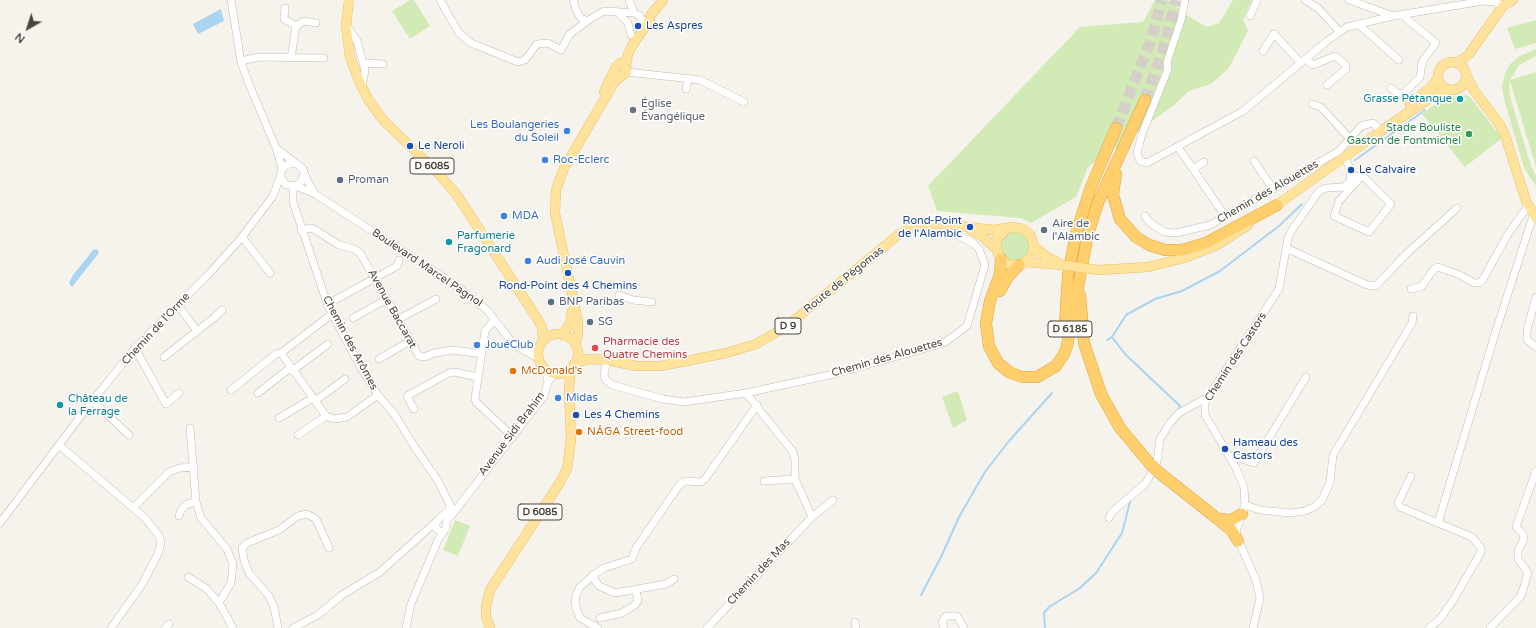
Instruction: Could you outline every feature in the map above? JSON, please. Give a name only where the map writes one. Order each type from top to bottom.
[{"type":"highway","name":"D 6185","points":[[1001,259],[1000,274],[987,316],[987,341],[993,356],[998,363],[1009,372],[1029,378],[1044,374],[1056,366],[1064,354],[1067,346],[1088,234],[1098,204],[1145,100]]},
{"type":"highway","name":"D 6185","points":[[1134,125],[1118,166],[1113,195],[1120,219],[1130,231],[1144,242],[1158,248],[1174,250],[1202,244],[1229,232],[1277,205]]},
{"type":"highway","points":[[1023,263],[1007,278],[997,296],[991,321],[992,338],[1000,357],[1010,366],[1020,371],[1034,372],[1052,362],[1061,344],[1068,275],[1076,233],[1091,187],[1116,128]]},
{"type":"highway","name":"D 6185","points":[[1079,279],[1084,342],[1101,394],[1120,428],[1154,468],[1232,531],[1238,541]]},
{"type":"highway","points":[[1218,519],[1231,520],[1243,510]]},
{"type":"main road","name":"D 6085","points":[[349,0],[346,26],[350,57],[362,87],[373,107],[384,121],[436,171],[457,195],[542,327],[559,334]]},
{"type":"main road","points":[[622,69],[623,52],[632,34],[663,0]]},
{"type":"main road","points":[[1458,63],[1469,54],[1503,6],[1513,0]]},
{"type":"main road","points":[[556,373],[573,366],[578,335],[578,322],[555,209],[556,190],[564,168],[622,69],[628,54],[642,30],[650,20],[647,18]]},
{"type":"main road","points":[[1463,86],[1469,54]]},
{"type":"main road","points":[[1447,90],[1441,85],[1438,78],[1439,71],[1443,65],[1450,62],[1458,63],[1466,73],[1473,89],[1505,135],[1528,206],[1535,217]]},
{"type":"main road","points":[[1381,131],[1427,91],[1438,78]]},
{"type":"main road","points":[[1023,263],[1031,257],[1034,246],[1033,239],[1028,232],[1018,227],[1007,229],[998,237],[996,249],[1001,259],[1009,265],[1023,263],[1062,265],[1099,270],[1148,267],[1201,253],[1232,236],[1436,94],[1447,90],[1456,90],[1463,86],[1473,89]]},
{"type":"main road","name":"Route de Pégomas","points":[[587,359],[607,360],[636,366],[661,366],[726,353],[756,344],[787,326],[898,235],[909,228],[923,224],[962,226]]},
{"type":"main road","name":"D 9","points":[[962,226],[993,230],[1007,229]]},
{"type":"main road","name":"D 9","points":[[962,226],[982,236],[996,249]]},
{"type":"main road","points":[[1034,246],[1047,257],[1062,265]]},
{"type":"main road","points":[[569,388],[556,373],[545,368],[538,358],[541,344],[559,334],[572,320],[571,292]]},
{"type":"main road","name":"D 6085","points":[[541,344],[542,327]]},
{"type":"main road","points":[[559,334],[572,340],[576,348],[587,359]]},
{"type":"main road","name":"D 9","points":[[573,366],[587,359]]},
{"type":"main road","name":"D 6085","points":[[490,628],[486,617],[486,607],[490,590],[559,484],[567,469],[571,439],[569,388],[573,366]]},
{"type":"street","points":[[231,0],[241,60],[249,84],[276,148],[282,171],[283,182],[293,186],[302,181],[304,172]]},
{"type":"street","points":[[440,0],[459,33],[471,43],[518,62],[525,60],[539,44],[548,43],[561,50],[570,34],[587,21],[604,11],[616,10],[634,13],[647,18]]},
{"type":"street","points":[[574,0],[577,12],[581,18],[587,21]]},
{"type":"street","points":[[629,0],[634,13]]},
{"type":"street","points":[[1185,0],[1181,20],[1167,62],[1168,69],[1142,134],[1137,153],[1140,161],[1147,163],[1243,111],[1340,31],[1358,24],[1393,16],[1483,1],[1495,2],[1503,6]]},
{"type":"street","points":[[1250,16],[1257,0]]},
{"type":"street","points":[[1305,0],[1318,8],[1340,31]]},
{"type":"street","points":[[1349,0],[1393,16]]},
{"type":"street","points":[[285,8],[284,19],[296,26]]},
{"type":"street","points":[[616,10],[626,19],[632,34]]},
{"type":"street","points":[[1391,88],[1398,94],[1404,93],[1420,77],[1422,62],[1436,43],[1402,15]]},
{"type":"street","points":[[291,58],[296,26],[304,21],[316,23]]},
{"type":"street","points":[[1358,24],[1399,60]]},
{"type":"street","points":[[346,26],[357,41],[363,63],[365,77],[362,87]]},
{"type":"street","points":[[1263,51],[1274,34],[1303,61],[1310,64],[1314,65],[1335,56],[1339,57],[1346,65],[1346,70],[1327,85]]},
{"type":"street","points":[[241,60],[259,57],[324,58]]},
{"type":"street","points":[[363,63],[383,64]]},
{"type":"street","points":[[622,69],[700,80],[744,102]]},
{"type":"street","points":[[686,90],[688,78]]},
{"type":"street","points":[[1312,104],[1321,106],[1350,139]]},
{"type":"street","name":"Chemin des Alouettes","points":[[1145,216],[1149,222],[1164,232],[1176,232],[1210,225],[1339,152],[1355,131],[1366,124],[1373,124],[1381,131]]},
{"type":"street","points":[[1178,147],[1226,216]]},
{"type":"street","points":[[276,148],[297,164],[304,172],[315,194]]},
{"type":"street","points":[[1344,157],[1351,170],[1352,176],[1360,178],[1364,177],[1391,204],[1369,232],[1334,216],[1339,201],[1360,178]]},
{"type":"street","points":[[1254,161],[1273,189]]},
{"type":"street","points":[[1193,169],[1204,162]]},
{"type":"street","points":[[282,171],[288,164],[297,164]]},
{"type":"street","name":"Chemin de l'Orme","points":[[0,523],[92,401],[136,348],[242,237],[273,196],[282,171]]},
{"type":"street","name":"Chemin des Castors","points":[[1253,628],[1260,598],[1256,580],[1238,541],[1237,528],[1243,510],[1245,493],[1243,481],[1206,415],[1205,406],[1208,397],[1279,289],[1286,248],[1292,230],[1315,196],[1326,188],[1344,187],[1350,181],[1352,176]]},
{"type":"street","name":"Chemin de l'Orme","points":[[273,196],[293,186]]},
{"type":"street","name":"Boulevard Marcel Pagnol","points":[[293,186],[315,194],[454,284],[480,304],[514,345],[538,358]]},
{"type":"street","name":"Chemin des Arômes","points":[[293,186],[293,202],[301,230],[324,296],[332,314],[378,395],[395,415],[433,473],[451,507]]},
{"type":"street","points":[[1411,290],[1422,286],[1434,269],[1438,267],[1479,284],[1508,234],[1528,206]]},
{"type":"street","points":[[1286,248],[1367,285],[1376,286],[1405,255],[1457,208]]},
{"type":"street","points":[[1438,523],[1494,337],[1535,217]]},
{"type":"street","name":"Avenue Baccarat","points":[[301,230],[312,224],[339,245],[354,249],[360,253],[419,356],[425,357],[453,350],[482,354]]},
{"type":"street","name":"Chemin des Alouettes","points":[[746,393],[834,374],[908,354],[944,343],[962,331],[967,326],[969,321],[972,303],[984,273],[985,265],[979,249],[973,243],[959,236]]},
{"type":"street","points":[[242,237],[270,273]]},
{"type":"street","points":[[335,300],[397,266],[399,260]]},
{"type":"street","points":[[619,295],[633,300],[652,302]]},
{"type":"street","points":[[1536,297],[1527,330],[1527,340],[1536,347]]},
{"type":"street","points":[[353,318],[387,299]]},
{"type":"street","points":[[399,319],[436,299]]},
{"type":"street","points":[[178,305],[197,331]]},
{"type":"street","points":[[164,357],[222,310]]},
{"type":"street","points":[[231,390],[276,354],[281,353],[332,314]]},
{"type":"street","points":[[1243,510],[1260,510],[1290,514],[1305,511],[1314,507],[1322,500],[1330,482],[1333,455],[1412,323],[1412,316]]},
{"type":"street","points":[[494,320],[485,331],[475,398],[476,402],[508,432]]},
{"type":"street","points":[[379,359],[410,341]]},
{"type":"street","points":[[258,393],[328,344]]},
{"type":"street","points":[[529,352],[541,344]]},
{"type":"street","points":[[136,348],[166,404],[179,393]]},
{"type":"street","points":[[281,353],[291,370],[326,416],[334,419],[347,417],[378,395]]},
{"type":"street","points":[[607,360],[604,374],[608,383],[663,400],[684,402],[746,393],[793,452],[795,460],[795,479],[799,492],[812,517]]},
{"type":"street","name":"Avenue Sidi Brahim","points":[[545,368],[548,382]]},
{"type":"street","points":[[414,409],[407,396],[449,373],[454,372],[478,377]]},
{"type":"street","name":"Avenue Sidi Brahim","points":[[441,525],[544,396],[548,382],[556,373]]},
{"type":"street","points":[[1231,459],[1239,458],[1254,463],[1306,377]]},
{"type":"street","points":[[279,418],[314,400],[345,379]]},
{"type":"street","points":[[1109,518],[1112,512],[1146,483],[1157,462],[1160,439],[1170,423],[1179,413],[1208,397]]},
{"type":"street","points":[[92,401],[129,435]]},
{"type":"street","points":[[598,628],[580,618],[575,604],[576,595],[580,587],[604,568],[632,560],[636,548],[680,484],[686,481],[701,482],[705,479],[757,405]]},
{"type":"street","points":[[298,435],[326,416]]},
{"type":"street","points":[[190,428],[196,502],[201,518],[227,549],[233,564],[231,583],[219,603]]},
{"type":"street","points":[[58,445],[153,526],[159,536],[161,544],[158,554],[141,586],[111,628]]},
{"type":"street","points":[[133,508],[169,472],[179,468],[194,467]]},
{"type":"street","points":[[1490,628],[1521,596],[1528,573],[1518,559],[1518,551],[1524,539],[1523,534],[1516,527],[1536,471]]},
{"type":"street","points":[[1411,476],[1398,503],[1400,507],[1472,537],[1481,548],[1481,552],[1454,599],[1440,619],[1429,628]]},
{"type":"street","points":[[764,481],[795,479]]},
{"type":"street","name":"Avenue Sidi Brahim","points":[[441,525],[451,507],[473,485]]},
{"type":"street","name":"Chemin des Mas","points":[[707,628],[812,517],[833,500]]},
{"type":"street","points":[[179,516],[181,510],[187,504],[196,502]]},
{"type":"street","points":[[278,628],[274,607],[269,596],[250,573],[244,560],[242,548],[247,543],[279,530],[298,516],[308,514],[316,519],[329,548]]},
{"type":"street","points":[[293,628],[318,615],[342,595],[380,572],[425,533],[441,525]]},
{"type":"street","points":[[406,628],[411,604],[438,540],[441,525]]},
{"type":"street","points":[[592,576],[599,586],[610,591],[622,592],[666,584],[674,579]]},
{"type":"street","points":[[188,577],[207,589],[219,603],[233,628]]},
{"type":"street","points":[[600,618],[622,612],[635,605],[638,601],[636,590]]},
{"type":"street","points":[[944,628],[942,622],[946,616],[957,616],[964,628]]},
{"type":"green space","points":[[410,0],[414,0],[430,26],[410,39],[392,11]]},
{"type":"green space","points":[[1155,0],[1168,0],[1188,16],[1207,27],[1219,23],[1233,0],[1252,0],[1243,20],[1248,31],[1229,68],[1211,84],[1189,91],[1173,106],[1088,167],[1076,197],[1031,223],[1020,218],[937,211],[928,186],[1080,27],[1143,22]]},
{"type":"green space","points":[[1536,20],[1536,43],[1515,49],[1507,28]]},
{"type":"green space","points":[[1536,49],[1536,56],[1519,65],[1510,80],[1536,72],[1536,167],[1510,81],[1509,85],[1510,97],[1531,166],[1536,176],[1536,186],[1524,168],[1504,99],[1502,86],[1505,74],[1510,64],[1520,56]]},
{"type":"green space","name":"Stade Bouliste Gaston de Fontmichel","points":[[1465,95],[1470,97],[1502,138],[1465,167],[1422,114],[1448,97]]},
{"type":"green space","points":[[1015,231],[1021,232],[1029,240],[1029,252],[1021,260],[1015,261],[1009,260],[1001,252],[1000,246],[1001,240],[1009,232]]},
{"type":"green space","points":[[958,391],[967,420],[953,428],[942,397]]},
{"type":"green space","points":[[455,520],[470,526],[458,556],[443,550]]},
{"type":"water","points":[[221,9],[224,21],[198,34],[193,24]]},
{"type":"water","points":[[96,249],[99,251],[98,254],[72,287],[69,283],[73,275],[93,250]]},
{"type":"waterway","points":[[1355,160],[1425,110]]},
{"type":"waterway","points":[[1107,340],[1112,337],[1126,315],[1155,299],[1182,291],[1220,271],[1279,226],[1302,204]]},
{"type":"waterway","points":[[1112,337],[1125,354],[1180,406],[1179,411]]},
{"type":"waterway","points":[[921,595],[942,555],[959,517],[985,472],[1009,441],[1052,393]]},
{"type":"waterway","points":[[1045,628],[1044,613],[1049,607],[1080,588],[1096,573],[1122,533],[1131,498]]},
{"type":"tunnel","points":[[1116,128],[1151,40],[1162,0]]},
{"type":"tunnel","points":[[1145,100],[1163,50],[1176,0]]},
{"type":"place","name":"Les Aspres","points":[[638,26]]},
{"type":"place","name":"Grasse Pétanque","points":[[1460,99]]},
{"type":"place","name":"Église Évangélique","points":[[633,110]]},
{"type":"place","name":"Les Boulangeries du Soleil","points":[[567,131]]},
{"type":"place","name":"Stade Bouliste Gaston de Fontmichel","points":[[1469,134]]},
{"type":"place","name":"Le Neroli","points":[[410,146]]},
{"type":"place","name":"Roc-Eclerc","points":[[545,160]]},
{"type":"place","name":"Le Calvaire","points":[[1351,170]]},
{"type":"place","name":"Proman","points":[[340,180]]},
{"type":"place","name":"MDA","points":[[504,216]]},
{"type":"place","name":"Rond-Point de l'Alambic","points":[[970,227]]},
{"type":"place","name":"Aire de l'Alambic","points":[[1044,230]]},
{"type":"place","name":"Parfumerie Fragonard","points":[[449,242]]},
{"type":"place","name":"Audi José Cauvin","points":[[528,261]]},
{"type":"place","name":"Rond-Point des 4 Chemins","points":[[568,273]]},
{"type":"place","name":"BNP Paribas","points":[[551,302]]},
{"type":"place","name":"SG","points":[[590,322]]},
{"type":"place","name":"JouéClub","points":[[477,345]]},
{"type":"place","name":"Pharmacie des Quatre Chemins","points":[[595,348]]},
{"type":"place","name":"McDonald's","points":[[513,371]]},
{"type":"place","name":"Midas","points":[[558,398]]},
{"type":"place","name":"Château de la Ferrage","points":[[60,405]]},
{"type":"place","name":"Les 4 Chemins","points":[[576,415]]},
{"type":"place","name":"NÂGA Street-food","points":[[579,432]]},
{"type":"place","name":"Hameau des Castors","points":[[1225,449]]}]
